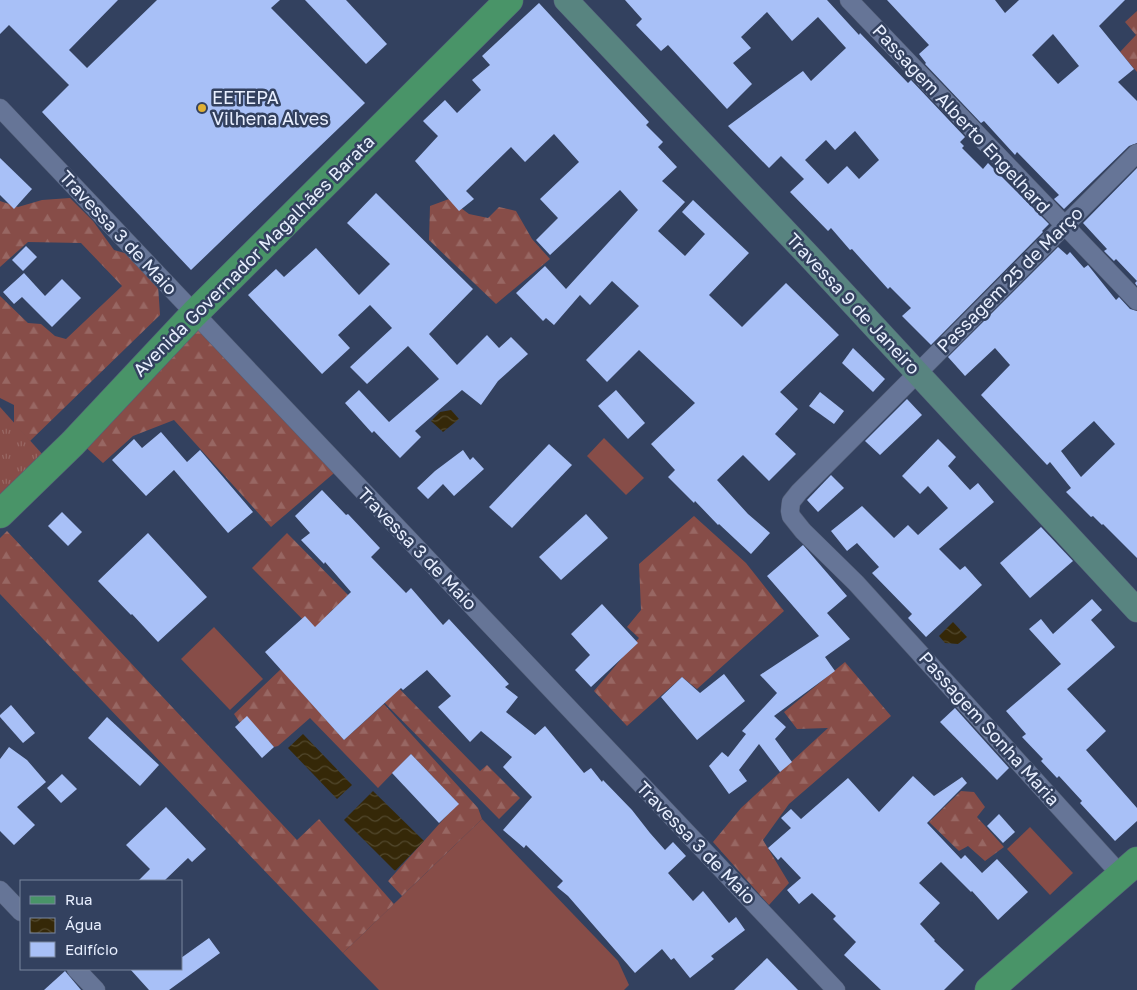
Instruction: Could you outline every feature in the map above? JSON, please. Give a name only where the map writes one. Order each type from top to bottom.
[{"type":"main road","name":"Avenida Governador Magalhães Barata","points":[[0,514],[73,443],[194,314],[509,0]]},
{"type":"main road","name":"Travessa 9 de Janeiro","points":[[566,0],[808,255],[1137,610]]},
{"type":"main road","points":[[989,990],[1129,868]]},
{"type":"street","name":"Passagem Alberto Engelhard","points":[[849,0],[1137,302]]},
{"type":"street","name":"Travessa 3 de Maio","points":[[0,108],[836,990]]},
{"type":"street","name":"Passagem 25 de Março","points":[[856,583],[803,531],[791,516],[789,507],[791,502],[1137,153]]},
{"type":"street","name":"Passagem Sonha Maria","points":[[856,583],[1129,868]]},
{"type":"street","points":[[0,890],[20,911]]},
{"type":"street","points":[[77,970],[96,990]]},
{"type":"green space","points":[[1137,11],[1137,72],[1120,52],[1136,35],[1125,22]]},
{"type":"green space","points":[[70,198],[93,221],[114,250],[128,254],[158,285],[160,315],[30,441],[14,424],[14,405],[0,398],[0,296],[28,323],[41,324],[55,336],[66,339],[122,286],[81,243],[28,242],[0,267],[0,201],[18,207],[42,200]]},
{"type":"green space","points":[[449,199],[469,214],[488,218],[499,207],[516,211],[532,239],[550,259],[496,304],[429,240],[430,206]]},
{"type":"green space","points":[[204,324],[340,468],[271,527],[174,420],[133,436],[103,463],[80,442]]},
{"type":"green space","points":[[0,407],[43,455],[0,498]]},
{"type":"green space","points":[[604,438],[644,478],[626,495],[587,456]]},
{"type":"green space","points":[[694,516],[746,563],[784,611],[697,689],[682,677],[627,726],[594,691],[639,638],[627,627],[641,610],[639,564]]},
{"type":"green space","points":[[7,531],[297,840],[319,819],[394,904],[343,953],[0,594],[0,538]]},
{"type":"green space","points":[[287,533],[348,595],[327,615],[480,771],[487,765],[520,798],[499,819],[252,568]]},
{"type":"green space","points":[[214,627],[263,679],[230,710],[181,659]]},
{"type":"green space","points":[[845,662],[891,716],[789,804],[763,840],[789,883],[769,905],[713,842],[741,808],[828,728],[797,729],[784,712]]},
{"type":"green space","points":[[281,669],[344,740],[384,704],[478,808],[482,819],[402,896],[388,881],[458,803],[411,754],[378,788],[310,718],[278,746],[274,747],[247,717],[240,723],[234,714]]},
{"type":"green space","points":[[961,791],[974,792],[985,807],[977,817],[1004,847],[985,861],[968,846],[959,851],[929,822]]},
{"type":"green space","points":[[482,819],[618,961],[629,985],[624,990],[379,990],[343,953]]},
{"type":"green space","points":[[1030,827],[1073,873],[1050,895],[1007,849]]},
{"type":"water","points":[[451,410],[459,419],[443,432],[431,421],[440,412]]},
{"type":"water","points":[[953,622],[967,637],[958,644],[945,643],[939,636]]},
{"type":"water","points":[[303,734],[352,785],[337,799],[288,748]]},
{"type":"water","points":[[373,791],[424,841],[395,871],[344,820]]},
{"type":"building","points":[[0,0],[118,0],[69,50],[87,68],[157,0],[280,0],[271,8],[365,103],[191,270],[42,112],[69,85],[9,25],[0,34]]},
{"type":"building","points":[[305,0],[346,0],[387,44],[366,64]]},
{"type":"building","points":[[625,0],[827,0],[859,35],[860,33],[908,83],[911,80],[965,137],[960,142],[964,146],[962,148],[983,169],[988,163],[1049,224],[931,345],[902,316],[911,308],[890,287],[888,289],[831,228],[828,231],[790,192],[804,179],[781,156],[769,168],[728,126],[803,71],[811,81],[846,48],[818,17],[792,41],[767,12],[741,37],[751,48],[733,63],[752,84],[727,109],[668,45],[661,51],[636,25],[642,19]],"holes":[[[855,131],[879,160],[859,179],[847,166],[828,184],[805,160],[826,140],[835,150]]]},
{"type":"building","points":[[887,0],[995,0],[1005,13],[1019,0],[1125,0],[1099,26],[1134,69],[1118,82],[1137,101],[1137,143],[1129,146],[1064,209],[1054,199],[1059,195],[1017,152],[1015,155],[984,121],[981,123],[925,64],[919,54],[929,45]],"holes":[[[1053,34],[1079,66],[1058,84],[1032,55]]]},
{"type":"building","points":[[539,3],[649,122],[646,125],[663,142],[658,147],[677,167],[662,181],[685,202],[658,231],[685,256],[705,234],[682,212],[693,200],[749,253],[709,295],[742,327],[786,283],[839,335],[780,392],[798,409],[775,434],[796,454],[769,481],[743,455],[717,480],[748,514],[770,533],[751,554],[668,477],[675,470],[651,444],[695,403],[639,350],[607,382],[586,360],[639,306],[612,281],[590,305],[580,295],[554,325],[546,318],[543,321],[516,293],[545,266],[566,289],[638,210],[620,190],[550,255],[536,240],[558,218],[540,199],[579,162],[554,134],[525,162],[511,147],[466,191],[474,199],[459,211],[415,161],[438,136],[423,121],[445,100],[457,113],[481,90],[472,80],[490,65],[482,56]]},
{"type":"building","points":[[0,158],[32,189],[14,209],[0,195]]},
{"type":"building","points":[[1137,168],[1137,281],[1116,259],[1114,261],[1104,251],[1107,249],[1083,223]]},
{"type":"building","points":[[376,193],[473,289],[429,334],[457,365],[487,335],[499,348],[511,337],[528,354],[498,381],[481,405],[462,390],[415,431],[421,437],[400,458],[374,431],[372,433],[345,403],[359,390],[389,422],[439,379],[408,346],[367,384],[350,367],[392,328],[370,305],[338,335],[350,348],[322,374],[248,295],[276,269],[284,277],[316,248],[359,295],[390,264],[347,223]]},
{"type":"building","points":[[26,246],[37,257],[23,271],[12,260]]},
{"type":"building","points":[[1058,247],[1067,255],[1070,252],[1084,268],[1088,265],[1116,300],[1119,297],[1130,309],[1137,311],[1137,558],[1103,524],[1093,516],[1091,517],[1066,492],[1071,488],[1050,462],[1047,465],[981,395],[1010,365],[995,348],[965,376],[948,357]],"holes":[[[1094,421],[1115,444],[1081,477],[1061,451]]]},
{"type":"building","points":[[24,273],[45,296],[62,279],[81,298],[52,327],[22,297],[14,304],[3,292]]},
{"type":"building","points":[[853,348],[885,379],[873,392],[842,363]]},
{"type":"building","points":[[616,390],[645,423],[628,439],[598,406]]},
{"type":"building","points":[[820,392],[844,411],[834,424],[809,406]]},
{"type":"building","points":[[907,399],[922,415],[880,455],[865,441]]},
{"type":"building","points":[[161,432],[187,462],[200,450],[253,512],[228,533],[174,470],[146,496],[112,460],[134,439],[142,448]]},
{"type":"building","points":[[938,439],[956,457],[948,466],[970,490],[978,483],[994,502],[939,549],[960,570],[965,566],[982,585],[926,637],[908,618],[912,614],[872,573],[879,567],[857,543],[847,551],[831,531],[862,506],[894,538],[908,525],[918,535],[948,508],[928,486],[920,494],[902,476]]},
{"type":"building","points":[[549,444],[572,465],[512,528],[489,507]]},
{"type":"building","points":[[463,450],[470,460],[473,457],[484,469],[454,496],[443,484],[428,499],[417,488],[435,471]]},
{"type":"building","points":[[831,475],[844,488],[818,512],[807,500]]},
{"type":"building","points":[[322,490],[380,548],[371,557],[406,593],[411,588],[443,625],[449,619],[509,684],[505,687],[518,697],[506,712],[535,735],[545,726],[584,773],[591,768],[602,782],[603,780],[632,810],[665,850],[673,842],[686,856],[668,873],[693,901],[703,891],[729,923],[736,917],[745,930],[711,956],[714,959],[690,978],[674,958],[671,960],[662,949],[635,973],[568,896],[557,887],[563,881],[526,845],[524,848],[503,830],[532,797],[503,767],[512,757],[481,731],[470,742],[438,707],[451,696],[427,670],[403,690],[401,688],[344,740],[265,652],[305,616],[315,627],[351,592],[325,562],[324,564],[301,540],[310,533],[295,516]]},
{"type":"building","points":[[62,512],[82,532],[68,546],[48,526]]},
{"type":"building","points":[[586,514],[608,538],[561,580],[539,557]]},
{"type":"building","points":[[1041,527],[1073,561],[1030,598],[1000,563]]},
{"type":"building","points":[[148,533],[207,597],[158,642],[98,581]]},
{"type":"building","points":[[803,545],[847,596],[827,613],[850,639],[825,657],[835,671],[774,716],[786,727],[775,739],[792,762],[780,772],[759,744],[739,770],[747,781],[729,794],[709,766],[722,752],[728,757],[746,734],[742,731],[777,693],[760,675],[819,636],[767,576]]},
{"type":"building","points":[[1092,599],[1102,610],[1091,620],[1115,647],[1067,689],[1106,731],[1086,750],[1137,808],[1137,821],[1115,841],[1080,803],[1082,801],[1059,776],[1057,778],[1041,761],[1043,759],[1022,737],[1026,734],[1006,711],[1061,664],[1029,629],[1041,619],[1053,634]]},
{"type":"building","points":[[602,604],[638,643],[591,687],[575,670],[590,655],[571,634]]},
{"type":"building","points":[[724,674],[745,701],[697,740],[661,697],[682,677],[700,693]]},
{"type":"building","points":[[11,705],[35,733],[23,743],[0,717]]},
{"type":"building","points":[[955,708],[1009,768],[997,780],[940,722]]},
{"type":"building","points":[[247,716],[274,747],[262,758],[235,727]]},
{"type":"building","points":[[107,717],[159,765],[140,786],[88,738]]},
{"type":"building","points":[[9,747],[27,760],[46,782],[17,807],[35,825],[14,845],[0,831],[0,759]]},
{"type":"building","points":[[411,754],[459,804],[439,823],[392,773]]},
{"type":"building","points":[[62,774],[77,789],[61,803],[47,788]]},
{"type":"building","points":[[913,776],[934,796],[962,777],[967,783],[927,823],[961,859],[965,855],[982,873],[997,859],[1028,892],[998,920],[972,891],[941,862],[919,883],[940,903],[920,924],[934,941],[964,970],[944,990],[881,990],[844,955],[856,942],[833,919],[836,916],[812,893],[799,904],[787,890],[801,878],[781,857],[778,860],[768,848],[791,828],[781,818],[791,809],[801,819],[848,778],[879,812]]},
{"type":"building","points":[[166,807],[206,849],[192,862],[188,858],[165,880],[139,880],[150,869],[126,845]]},
{"type":"building","points":[[999,814],[1015,832],[1003,843],[987,826]]},
{"type":"building","points":[[209,938],[220,953],[169,990],[149,990],[131,970],[182,970],[182,957]]},
{"type":"building","points":[[767,958],[798,990],[734,990]]},
{"type":"building","points":[[65,971],[81,990],[44,990]]},
{"type":"place","name":"EETEPA Vilhena Alves","points":[[202,108]]}]
